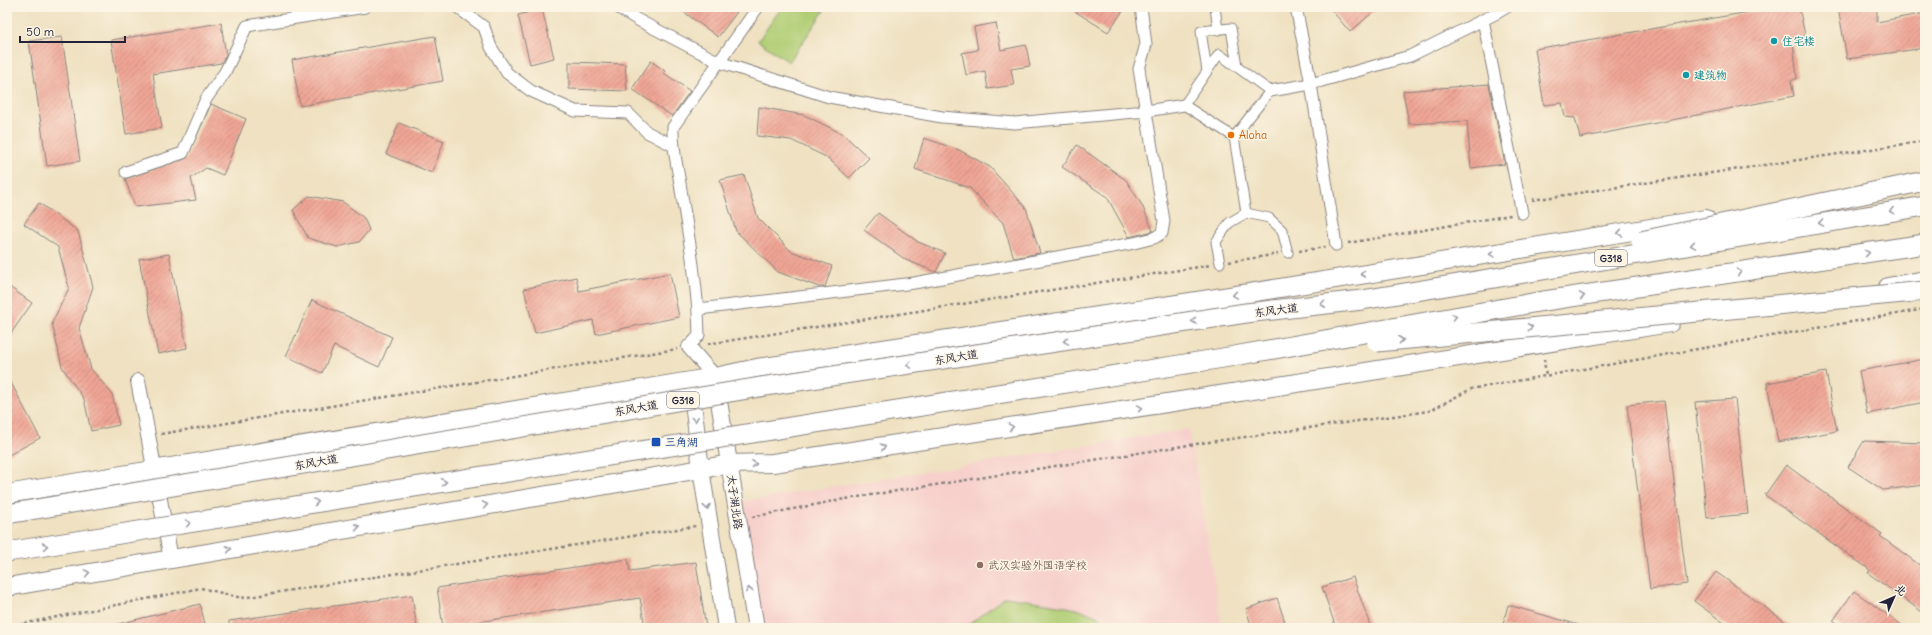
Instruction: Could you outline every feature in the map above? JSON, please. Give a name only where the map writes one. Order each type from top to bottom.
[{"type":"highway","points":[[1362,300],[1925,182]]},
{"type":"highway","name":"G318","points":[[1362,300],[1925,206]]},
{"type":"highway","points":[[7,552],[1223,358],[1544,301],[1925,244]]},
{"type":"highway","points":[[1223,358],[1548,325],[1925,291]]},
{"type":"highway","name":"东风大道","points":[[7,514],[760,387],[1246,313],[1362,300]]},
{"type":"main road","points":[[7,494],[714,377],[757,368],[1251,292],[1925,182]]},
{"type":"main road","points":[[7,587],[730,464],[773,464],[1258,389],[1925,280]]},
{"type":"main road","name":"太子湖北路","points":[[714,377],[730,464],[737,520],[756,628]]},
{"type":"main road","points":[[690,381],[701,469],[726,628]]},
{"type":"street","points":[[126,172],[183,153],[206,100],[225,72],[247,26],[365,7]]},
{"type":"street","points":[[457,7],[484,27],[491,47],[507,73],[531,92],[575,111],[628,113],[647,132],[672,144]]},
{"type":"street","points":[[617,7],[638,20],[719,62],[829,97],[942,117],[1015,123],[1146,111],[1184,105],[1234,137]]},
{"type":"street","points":[[714,377],[689,347],[699,335],[699,309],[681,189],[672,144],[673,127],[758,7]]},
{"type":"street","points":[[699,309],[914,283],[1154,238],[1162,232],[1164,221],[1139,69],[1146,44],[1141,7]]},
{"type":"street","points":[[1215,7],[1218,30]]},
{"type":"street","points":[[1296,7],[1311,84],[1336,245]]},
{"type":"street","points":[[1246,213],[1234,137],[1270,91],[1311,84],[1410,56],[1507,7]]},
{"type":"street","points":[[1483,20],[1522,213]]},
{"type":"street","points":[[1207,71],[1201,31],[1231,28],[1237,66]]},
{"type":"street","points":[[1184,105],[1219,54],[1270,91]]},
{"type":"street","points":[[1220,263],[1216,242],[1229,222],[1246,213],[1269,218],[1278,226],[1282,230],[1288,253]]},
{"type":"street","points":[[138,382],[171,559]]},
{"type":"path","points":[[1520,202],[1925,141]]},
{"type":"path","points":[[148,436],[689,347],[1288,253],[1522,213]]},
{"type":"path","points":[[737,520],[839,500],[1202,443],[1429,411],[1471,389],[1925,309]]},
{"type":"path","points":[[1541,343],[1546,376]]},
{"type":"path","points":[[7,627],[201,588],[242,598],[710,524]]},
{"type":"shaded area","name":"武汉实验外国语学校","points":[[1189,429],[1222,628],[760,628],[738,502]]},
{"type":"green space","points":[[782,7],[818,7],[824,11],[789,62],[758,41]]},
{"type":"green space","points":[[1005,597],[1079,610],[1094,615],[1105,621],[1112,628],[964,628]]},
{"type":"building","points":[[677,7],[730,7],[737,12],[718,37]]},
{"type":"building","points":[[1068,7],[1117,7],[1123,11],[1108,32]]},
{"type":"building","points":[[1329,7],[1379,7],[1350,32]]},
{"type":"building","name":"建筑物","points":[[1778,7],[1799,7],[1806,40],[1793,42],[1797,78],[1791,81],[1794,96],[1580,138],[1575,118],[1565,117],[1562,103],[1544,105],[1535,49]]},
{"type":"building","points":[[1838,7],[1877,7],[1877,22],[1925,13],[1925,48],[1847,59]]},
{"type":"building","points":[[542,9],[554,58],[530,64],[518,15]]},
{"type":"building","points":[[221,23],[226,55],[221,63],[153,74],[162,128],[126,134],[111,40]]},
{"type":"building","points":[[996,23],[1001,50],[1026,45],[1030,66],[1011,69],[1014,85],[988,89],[985,71],[966,75],[962,53],[978,50],[974,27]]},
{"type":"building","points":[[435,36],[443,81],[300,106],[292,60]]},
{"type":"building","points":[[62,37],[80,161],[47,166],[29,41]]},
{"type":"building","points":[[651,61],[665,71],[664,73],[690,91],[672,116],[632,89]]},
{"type":"building","points":[[569,62],[625,64],[627,91],[569,89]]},
{"type":"building","points":[[1489,84],[1505,164],[1471,168],[1467,121],[1409,124],[1403,91]]},
{"type":"building","points":[[211,104],[246,119],[223,175],[206,168],[191,178],[196,200],[135,207],[125,179],[187,158]]},
{"type":"building","points":[[759,107],[804,115],[843,134],[869,158],[849,178],[828,158],[791,140],[757,136]]},
{"type":"building","points":[[399,123],[444,141],[432,173],[386,154]]},
{"type":"building","points":[[924,138],[959,150],[990,167],[1026,208],[1040,253],[1014,258],[1003,223],[970,188],[915,169]]},
{"type":"building","points":[[1077,145],[1126,180],[1142,205],[1153,231],[1129,237],[1107,197],[1062,167]]},
{"type":"building","points":[[744,175],[758,218],[791,251],[832,266],[825,287],[819,287],[778,272],[736,231],[720,180]]},
{"type":"building","points":[[309,196],[343,202],[364,218],[369,230],[359,242],[337,247],[308,238],[293,210]]},
{"type":"building","points":[[39,203],[78,231],[93,287],[79,328],[91,369],[112,394],[119,425],[91,431],[84,399],[62,367],[52,323],[69,288],[58,247],[24,224]]},
{"type":"building","points":[[878,213],[918,242],[945,253],[936,272],[906,260],[864,230]]},
{"type":"building","points":[[169,254],[187,348],[158,354],[139,259]]},
{"type":"building","points":[[670,273],[679,317],[596,334],[593,320],[535,333],[524,289],[576,277],[579,291]]},
{"type":"building","points":[[7,285],[32,303],[7,339]]},
{"type":"building","points":[[312,300],[392,337],[379,367],[334,346],[322,373],[286,356]]},
{"type":"building","points":[[1925,359],[1925,402],[1867,414],[1859,371]]},
{"type":"building","points":[[1826,372],[1837,431],[1778,442],[1767,383]]},
{"type":"building","points":[[7,375],[40,438],[7,456]]},
{"type":"building","points":[[1735,399],[1748,514],[1707,518],[1695,402]]},
{"type":"building","points":[[1664,401],[1687,584],[1650,589],[1627,405]]},
{"type":"building","points":[[1864,441],[1925,443],[1925,485],[1883,490],[1848,467]]},
{"type":"building","points":[[1786,465],[1882,534],[1880,536],[1925,569],[1925,614],[1868,573],[1870,570],[1765,495]]},
{"type":"building","points":[[628,559],[630,571],[696,562],[706,628],[645,628],[640,598],[443,627],[437,588]]},
{"type":"building","points":[[1716,572],[1794,628],[1731,628],[1694,601]]},
{"type":"building","points":[[1353,577],[1371,628],[1336,628],[1322,587]]},
{"type":"building","points":[[1854,591],[1906,628],[1843,628],[1833,621]]},
{"type":"building","points":[[412,595],[417,628],[229,628],[229,621]]},
{"type":"building","points":[[1277,598],[1287,628],[1252,628],[1246,609]]},
{"type":"building","points":[[200,604],[206,628],[119,628],[118,624]]},
{"type":"building","points":[[1508,605],[1579,625],[1578,628],[1502,628]]},
{"type":"place","name":"住宅楼","points":[[1774,41]]},
{"type":"place","name":"建筑物","points":[[1686,75]]},
{"type":"place","name":"Aloha","points":[[1231,135]]},
{"type":"place","name":"三角湖","points":[[656,442]]},
{"type":"place","name":"武汉实验外国语学校","points":[[980,565]]}]
